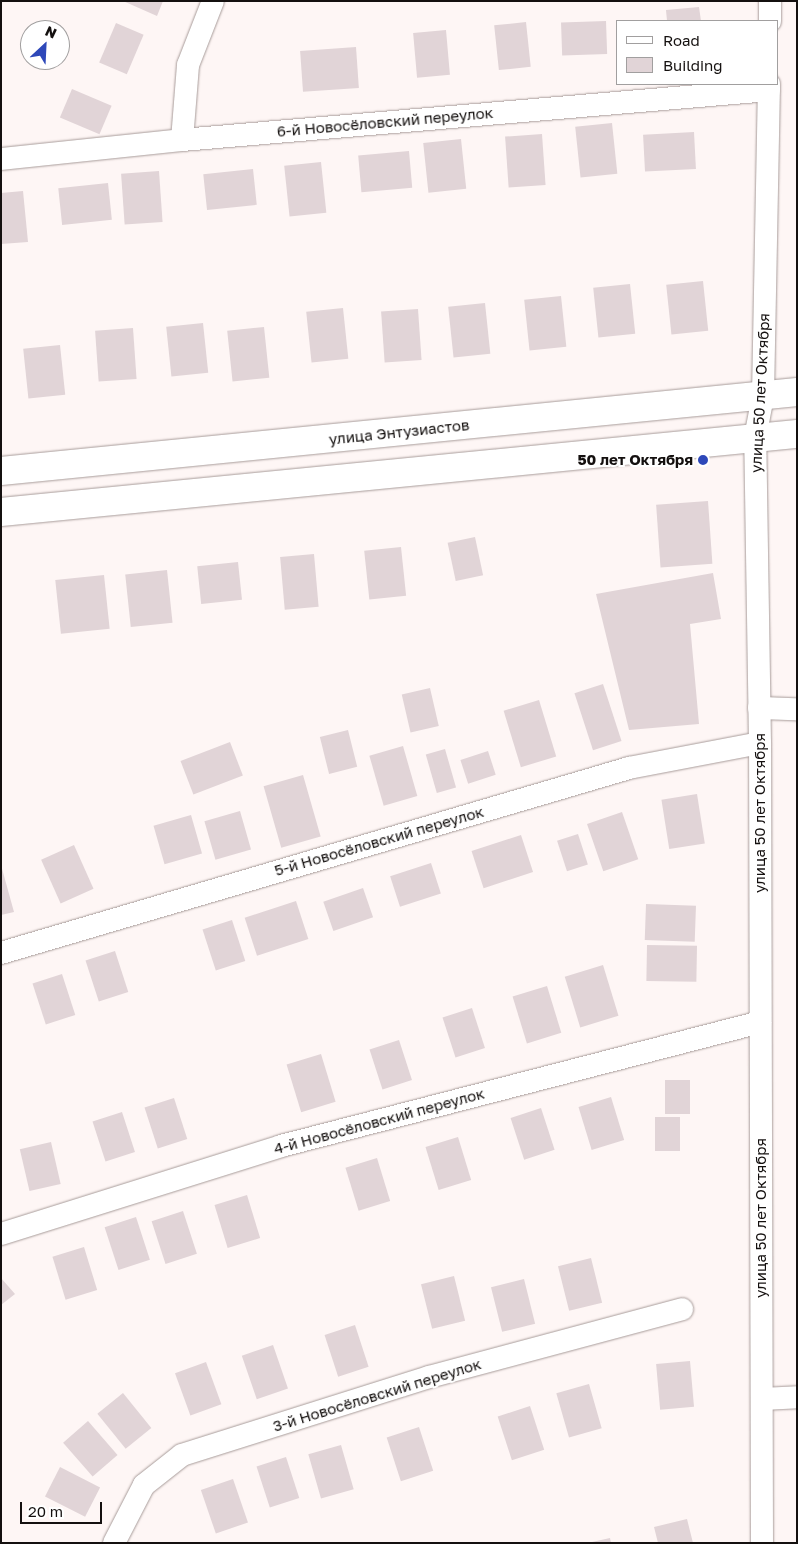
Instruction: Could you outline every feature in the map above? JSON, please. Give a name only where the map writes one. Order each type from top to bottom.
[{"type":"main road","name":"улица Энтузиастов","points":[[1,471],[797,392]]},
{"type":"main road","points":[[1,512],[797,434]]},
{"type":"street","points":[[182,140],[188,65],[213,1]]},
{"type":"street","points":[[770,1],[770,20]]},
{"type":"street","name":"6-й Новосёловский переулок","points":[[1,159],[182,140],[769,87]]},
{"type":"street","name":"улица 50 лет Октября","points":[[762,1543],[760,743],[755,438],[763,396],[769,87]]},
{"type":"street","points":[[759,708],[797,709]]},
{"type":"street","name":"5-й Новосёловский переулок","points":[[1,953],[629,768],[760,743]]},
{"type":"street","name":"4-й Новосёловский переулок","points":[[1,1234],[281,1146],[760,1022]]},
{"type":"street","name":"3-й Новосёловский переулок","points":[[114,1543],[144,1485],[182,1455],[429,1377],[682,1309]]},
{"type":"street","points":[[762,1399],[797,1397]]},
{"type":"building","points":[[123,1],[163,1],[157,16]]},
{"type":"building","points":[[699,7],[701,20],[667,20],[666,10]]},
{"type":"building","points":[[606,21],[607,54],[562,56],[561,23]]},
{"type":"building","points":[[526,22],[531,67],[499,70],[494,25]]},
{"type":"building","points":[[116,23],[144,35],[127,74],[99,63]]},
{"type":"building","points":[[446,30],[450,75],[417,78],[413,33]]},
{"type":"building","points":[[356,47],[359,88],[303,92],[300,51]]},
{"type":"building","points":[[72,89],[112,106],[99,134],[60,118]]},
{"type":"building","points":[[612,123],[617,174],[581,178],[575,127]]},
{"type":"building","points":[[694,132],[696,169],[645,172],[643,135]]},
{"type":"building","points":[[542,134],[546,185],[509,187],[505,137]]},
{"type":"building","points":[[461,139],[466,189],[428,193],[423,143]]},
{"type":"building","points":[[409,151],[412,188],[361,192],[358,155]]},
{"type":"building","points":[[321,162],[326,213],[290,217],[284,166]]},
{"type":"building","points":[[253,169],[257,205],[207,210],[203,174]]},
{"type":"building","points":[[159,171],[163,222],[125,225],[121,174]]},
{"type":"building","points":[[108,183],[112,220],[62,225],[58,188]]},
{"type":"building","points":[[23,191],[28,242],[1,244],[1,193]]},
{"type":"building","points":[[703,281],[708,331],[671,335],[666,285]]},
{"type":"building","points":[[630,284],[635,334],[598,338],[593,288]]},
{"type":"building","points":[[561,296],[566,347],[530,351],[524,300]]},
{"type":"building","points":[[485,303],[490,354],[454,358],[448,307]]},
{"type":"building","points":[[343,308],[348,359],[312,363],[306,312]]},
{"type":"building","points":[[418,309],[422,360],[385,362],[381,312]]},
{"type":"building","points":[[203,323],[208,373],[171,377],[166,327]]},
{"type":"building","points":[[264,327],[269,378],[233,382],[227,331]]},
{"type":"building","points":[[133,328],[137,379],[99,382],[95,331]]},
{"type":"building","points":[[60,345],[65,395],[28,399],[23,349]]},
{"type":"building","points":[[708,501],[712,564],[661,567],[656,505]]},
{"type":"building","points":[[475,537],[483,575],[456,581],[448,543]]},
{"type":"building","points":[[401,547],[406,596],[369,600],[364,551]]},
{"type":"building","points":[[314,554],[319,607],[285,610],[280,557]]},
{"type":"building","points":[[238,562],[242,600],[201,604],[197,566]]},
{"type":"building","points":[[167,570],[173,623],[131,627],[125,574]]},
{"type":"building","points":[[713,573],[721,619],[690,624],[699,724],[629,730],[596,594]]},
{"type":"building","points":[[104,575],[110,629],[61,634],[55,580]]},
{"type":"building","points":[[603,684],[622,741],[593,750],[574,693]]},
{"type":"building","points":[[430,688],[439,726],[411,733],[402,695]]},
{"type":"building","points":[[539,700],[556,756],[521,767],[504,711]]},
{"type":"building","points":[[348,730],[357,767],[329,774],[320,737]]},
{"type":"building","points":[[230,742],[243,776],[193,795],[181,761]]},
{"type":"building","points":[[403,746],[417,796],[384,806],[369,756]]},
{"type":"building","points":[[445,749],[456,787],[437,793],[426,755]]},
{"type":"building","points":[[488,751],[496,775],[468,784],[460,760]]},
{"type":"building","points":[[303,775],[321,837],[281,848],[264,786]]},
{"type":"building","points":[[697,794],[705,843],[669,849],[661,800]]},
{"type":"building","points":[[240,811],[251,849],[215,860],[204,821]]},
{"type":"building","points":[[622,812],[638,859],[603,871],[587,824]]},
{"type":"building","points":[[191,815],[202,853],[165,864],[154,826]]},
{"type":"building","points":[[578,834],[588,864],[567,871],[557,841]]},
{"type":"building","points":[[521,835],[533,872],[484,888],[472,851]]},
{"type":"building","points":[[74,845],[94,889],[61,903],[41,860]]},
{"type":"building","points":[[431,863],[441,893],[400,907],[390,876]]},
{"type":"building","points":[[1,865],[14,912],[1,915]]},
{"type":"building","points":[[363,888],[373,917],[333,931],[323,902]]},
{"type":"building","points":[[296,901],[308,939],[257,956],[245,918]]},
{"type":"building","points":[[646,904],[696,906],[695,942],[645,940]]},
{"type":"building","points":[[232,920],[245,961],[216,970],[203,930]]},
{"type":"building","points":[[647,945],[697,946],[696,982],[646,981]]},
{"type":"building","points":[[115,951],[128,992],[99,1001],[86,961]]},
{"type":"building","points":[[603,965],[618,1016],[580,1027],[565,977]]},
{"type":"building","points":[[62,974],[75,1015],[46,1024],[33,984]]},
{"type":"building","points":[[547,986],[561,1033],[527,1043],[513,997]]},
{"type":"building","points":[[472,1008],[485,1048],[455,1058],[443,1018]]},
{"type":"building","points":[[399,1040],[412,1080],[382,1090],[370,1050]]},
{"type":"building","points":[[321,1054],[336,1102],[301,1112],[287,1065]]},
{"type":"building","points":[[665,1080],[690,1080],[690,1114],[665,1114]]},
{"type":"building","points":[[611,1097],[624,1140],[592,1150],[578,1107]]},
{"type":"building","points":[[174,1098],[187,1139],[158,1148],[145,1108]]},
{"type":"building","points":[[541,1108],[555,1150],[524,1160],[511,1118]]},
{"type":"building","points":[[122,1112],[135,1152],[105,1162],[93,1122]]},
{"type":"building","points":[[655,1117],[680,1117],[680,1151],[655,1151]]},
{"type":"building","points":[[458,1137],[471,1180],[439,1190],[425,1147]]},
{"type":"building","points":[[51,1142],[61,1184],[29,1191],[20,1149]]},
{"type":"building","points":[[377,1158],[390,1201],[359,1211],[345,1168]]},
{"type":"building","points":[[247,1195],[260,1238],[228,1248],[214,1205]]},
{"type":"building","points":[[183,1211],[197,1254],[166,1264],[152,1221]]},
{"type":"building","points":[[136,1217],[150,1260],[119,1270],[105,1227]]},
{"type":"building","points":[[84,1247],[97,1290],[66,1300],[52,1257]]},
{"type":"building","points":[[591,1258],[602,1303],[569,1311],[558,1266]]},
{"type":"building","points":[[454,1276],[465,1321],[432,1329],[421,1284]]},
{"type":"building","points":[[1,1278],[15,1294],[1,1305]]},
{"type":"building","points":[[524,1279],[535,1324],[502,1332],[491,1287]]},
{"type":"building","points":[[355,1325],[369,1367],[338,1377],[325,1335]]},
{"type":"building","points":[[273,1345],[288,1388],[257,1399],[242,1356]]},
{"type":"building","points":[[690,1361],[694,1407],[660,1410],[656,1364]]},
{"type":"building","points":[[206,1362],[221,1404],[190,1416],[175,1373]]},
{"type":"building","points":[[589,1384],[602,1428],[569,1438],[556,1393]]},
{"type":"building","points":[[123,1393],[151,1428],[126,1449],[97,1414]]},
{"type":"building","points":[[530,1406],[544,1450],[512,1460],[498,1417]]},
{"type":"building","points":[[88,1421],[118,1455],[93,1477],[63,1443]]},
{"type":"building","points":[[419,1427],[433,1471],[401,1481],[387,1438]]},
{"type":"building","points":[[341,1445],[354,1489],[321,1499],[308,1454]]},
{"type":"building","points":[[286,1457],[299,1498],[270,1507],[257,1467]]},
{"type":"building","points":[[60,1467],[100,1487],[85,1517],[45,1496]]},
{"type":"building","points":[[233,1479],[248,1522],[216,1534],[201,1490]]},
{"type":"building","points":[[687,1519],[693,1543],[658,1543],[654,1527]]},
{"type":"building","points":[[610,1538],[611,1543],[592,1543],[592,1542]]},
{"type":"place","name":"50 лет Октября","points":[[703,460]]}]
